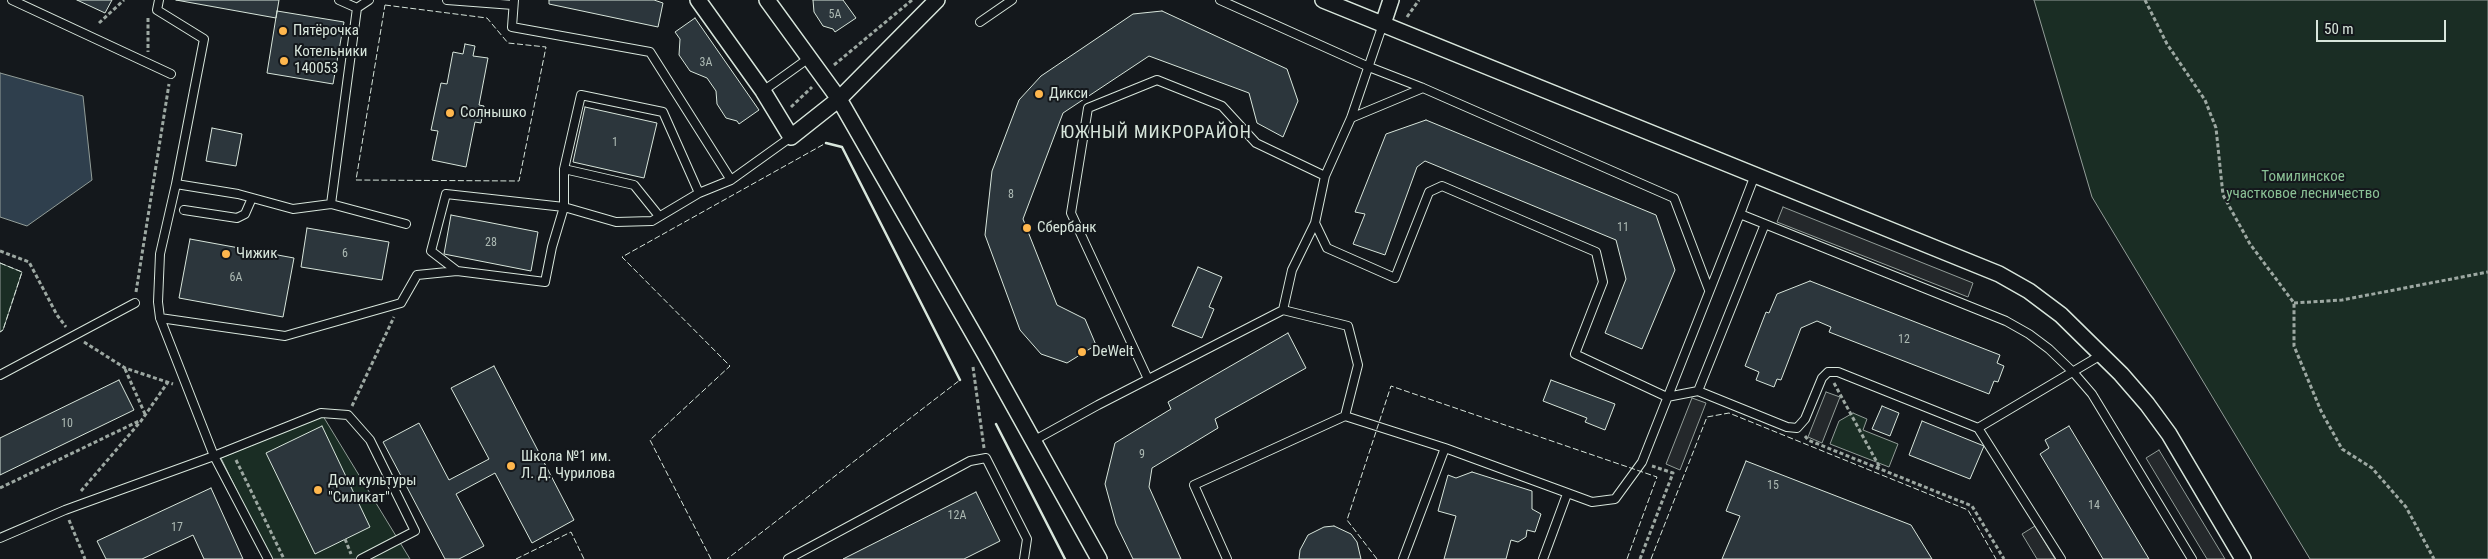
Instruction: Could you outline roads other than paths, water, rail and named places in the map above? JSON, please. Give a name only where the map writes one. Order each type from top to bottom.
[{"type":"street","points":[[698,0],[763,91],[791,137],[838,99],[934,1]]},
{"type":"street","points":[[767,0],[838,99],[1099,559]]},
{"type":"street","points":[[1323,0],[1998,274],[2029,291],[2061,315],[2147,404],[2169,434],[2244,559]]},
{"type":"street","points":[[1383,24],[1391,0]]},
{"type":"lane","points":[[12,0],[171,74]]},
{"type":"lane","points":[[159,0],[157,10],[204,39],[176,184],[160,254],[158,302],[160,318],[214,456],[268,559]]},
{"type":"lane","points":[[340,0],[357,8]]},
{"type":"lane","points":[[330,204],[357,8],[369,0]]},
{"type":"lane","points":[[447,0],[514,3],[512,27],[650,52],[731,180]]},
{"type":"lane","points":[[980,22],[1012,0]]},
{"type":"lane","points":[[1220,0],[1369,67],[1423,88],[1674,198],[1708,290]]},
{"type":"lane","points":[[1283,310],[1292,270],[1315,223],[1325,176],[1351,118],[1383,24]]},
{"type":"lane","points":[[763,91],[809,58]]},
{"type":"lane","points":[[1148,379],[1071,213],[1088,108],[1157,80],[1222,106],[1256,144],[1325,176]]},
{"type":"lane","points":[[1351,118],[1423,88]]},
{"type":"lane","points":[[160,318],[286,336],[400,303],[417,275],[457,271],[545,282],[552,247],[564,207],[564,169],[581,95],[663,112],[699,193]]},
{"type":"lane","points":[[457,271],[432,251],[446,194],[564,207],[616,222],[652,221],[699,193],[731,180],[791,137]]},
{"type":"lane","points":[[564,169],[634,185],[659,216]]},
{"type":"lane","points":[[1228,559],[1194,485],[1346,416],[1445,448],[1592,502],[1615,499],[1642,462],[1708,290],[1755,175]]},
{"type":"lane","points":[[176,184],[252,198],[293,209],[330,204],[406,224]]},
{"type":"lane","points":[[1315,223],[1327,248],[1395,278],[1429,192],[1442,186],[1596,252],[1603,282],[1575,354],[1667,397],[1698,391],[1787,427],[1797,428],[1805,419],[1822,378],[1828,372],[1838,372],[1978,428],[2060,559]]},
{"type":"lane","points":[[184,210],[237,218],[245,214],[252,198]]},
{"type":"lane","points":[[1740,214],[2006,321],[2029,334],[2073,372],[2092,394],[2192,559]]},
{"type":"lane","points":[[1698,391],[1766,224]]},
{"type":"lane","points":[[0,375],[135,303]]},
{"type":"lane","points":[[1033,442],[1148,379],[1283,310],[1348,326],[1358,364],[1346,416]]},
{"type":"lane","points":[[1978,428],[2101,355]]},
{"type":"lane","points":[[0,538],[65,510],[214,456],[321,414],[348,415],[370,440],[415,531],[361,559]]},
{"type":"lane","points":[[1404,559],[1445,448]]},
{"type":"lane","points":[[788,559],[970,461],[986,458],[1027,539],[1024,559]]},
{"type":"lane","points":[[1543,559],[1567,494]]},
{"type":"water","points":[[0,73],[83,96],[92,180],[27,226],[0,217]]},
{"type":"place","name":"Пятёрочка","points":[[283,31]]},
{"type":"place","name":"Котельники 140053","points":[[284,61]]},
{"type":"place","name":"Дикси","points":[[1039,94]]},
{"type":"place","name":"Солнышко","points":[[450,113]]},
{"type":"place","name":"Сбербанк","points":[[1027,228]]},
{"type":"place","name":"Чижик","points":[[226,254]]},
{"type":"place","name":"DeWelt","points":[[1082,352]]},
{"type":"place","name":"Школа №1 им. Л. Д. Чурилова","points":[[511,466]]},
{"type":"place","name":"Дом культуры \"Силикат\"","points":[[318,490]]},
{"type":"district","name":"ЮЖНЫЙ МИКРОРАЙОН","points":[[1156,133]]},
{"type":"park label","name":"Томилинское участковое лесничество","points":[[2303,186]]}]
